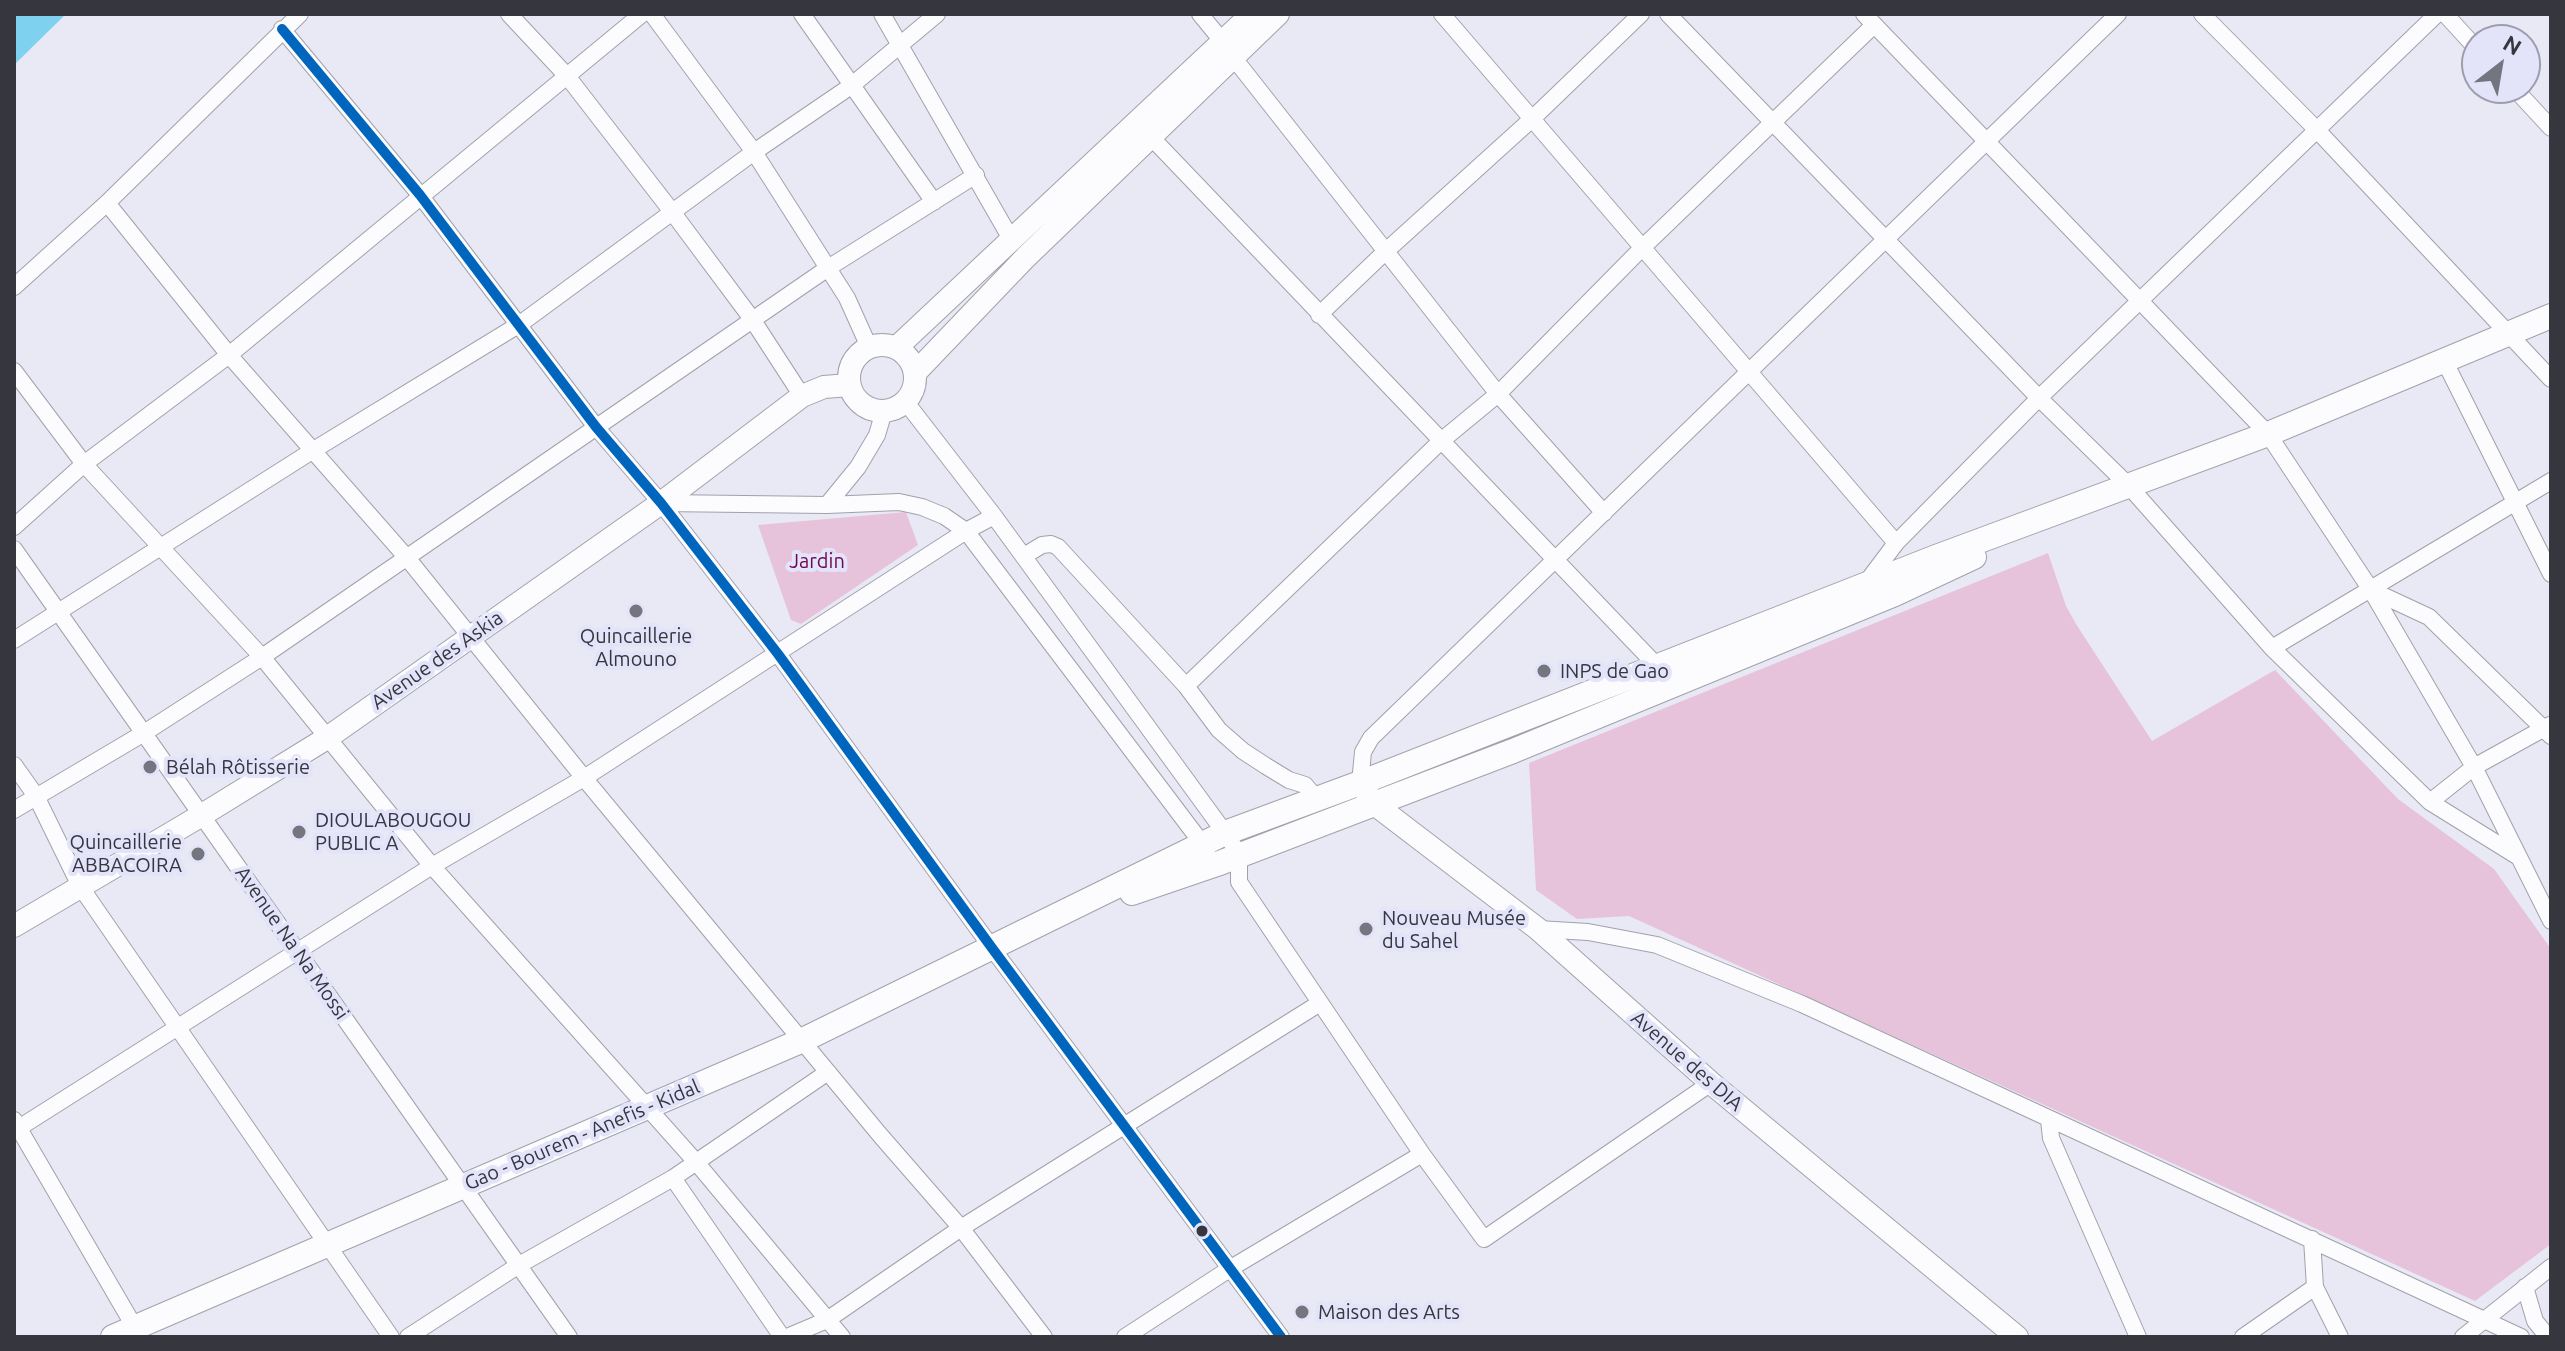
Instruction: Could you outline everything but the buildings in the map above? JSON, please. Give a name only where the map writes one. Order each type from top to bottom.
[{"type":"main road","points":[[1046,922],[1228,859],[1367,793],[1626,678],[2268,434],[2551,316]]},
{"type":"main road","points":[[1046,922],[1214,838],[1316,798],[1367,793],[1513,751],[1895,594],[2128,485]]},
{"type":"main road","name":"Gao - Bourem - Anefis - Kidal","points":[[129,1334],[327,1244],[803,1040],[1046,922]]},
{"type":"street","points":[[14,287],[107,203],[300,14]]},
{"type":"street","points":[[509,14],[567,76],[673,213],[752,319],[802,396]]},
{"type":"street","points":[[14,527],[84,464],[229,355],[642,14]]},
{"type":"street","points":[[652,14],[754,152],[847,298],[869,347]]},
{"type":"street","points":[[802,14],[934,202]]},
{"type":"street","points":[[882,14],[1011,239]]},
{"type":"street","points":[[14,640],[312,451],[520,324],[754,152],[851,86],[937,14]]},
{"type":"street","points":[[1200,14],[1498,394],[1604,513]]},
{"type":"street","points":[[915,373],[1026,257],[1150,136],[1228,50],[1252,14]]},
{"type":"street","points":[[896,348],[1011,239],[1228,50],[1278,14]]},
{"type":"street","points":[[1442,14],[1896,543]]},
{"type":"street","points":[[1319,315],[1641,14]]},
{"type":"street","points":[[1668,14],[2039,398],[2128,485],[2272,648],[2430,802],[2517,856]]},
{"type":"street","points":[[1367,793],[1363,752],[1371,738],[2118,14]]},
{"type":"street","points":[[2202,14],[2316,129],[2551,379]]},
{"type":"street","points":[[1865,585],[1896,543],[2039,398],[2437,14]]},
{"type":"street","points":[[2445,14],[2461,32]]},
{"type":"street","points":[[1186,686],[1441,441],[1498,394],[1772,122],[1869,19],[2268,434],[2371,590],[2474,767],[2551,921]]},
{"type":"street","points":[[282,29],[420,195],[596,427],[661,503],[778,654],[1281,1337]]},
{"type":"street","points":[[2529,104],[2551,128]]},
{"type":"street","points":[[1150,136],[1657,666]]},
{"type":"street","points":[[14,810],[144,733],[262,657],[752,319],[976,175]]},
{"type":"street","points":[[107,203],[229,355],[408,559],[584,778],[961,1228],[1044,1337]]},
{"type":"street","points":[[887,345],[896,348],[911,363],[915,373],[915,383],[905,401],[896,408],[884,411],[862,405],[849,385],[848,374],[852,363],[859,353],[869,347],[887,345]]},
{"type":"street","points":[[2444,360],[2551,574]]},
{"type":"street","points":[[14,371],[84,464],[262,657],[432,866],[696,1162],[842,1337]]},
{"type":"street","name":"Avenue des Askia","points":[[14,926],[327,738],[661,503],[802,396],[824,387],[849,385]]},
{"type":"street","points":[[905,401],[1024,556],[1228,859],[1239,882],[1320,1003],[1422,1154],[1484,1239],[1711,1083]]},
{"type":"street","points":[[827,505],[858,467],[877,435],[884,411]]},
{"type":"street","points":[[2272,648],[2551,481]]},
{"type":"street","points":[[661,503],[827,505],[899,502],[944,516],[966,531],[1228,859]]},
{"type":"street","points":[[129,1334],[16,1126],[179,1029],[432,866],[584,778],[966,531],[994,516]]},
{"type":"street","points":[[1024,556],[1042,545],[1058,547],[1186,686],[1219,730],[1243,751],[1289,780],[1305,785],[1316,798]]},
{"type":"street","name":"Avenue Na Na Mossi","points":[[14,549],[569,1337]]},
{"type":"street","points":[[2371,590],[2429,617],[2548,729],[2474,767],[2430,802]]},
{"type":"street","points":[[14,765],[36,796],[80,886],[391,1337]]},
{"type":"street","name":"Avenue des DIA","points":[[1367,793],[1538,929],[1711,1083],[2017,1337]]},
{"type":"street","points":[[1538,929],[1588,932],[1657,945],[1802,1004],[2521,1337]]},
{"type":"street","points":[[673,1178],[784,1337],[827,1320],[961,1228],[1320,1003]]},
{"type":"street","points":[[408,1337],[519,1265],[673,1178],[828,1072]]},
{"type":"street","points":[[2049,1120],[2051,1138],[2138,1337]]},
{"type":"street","points":[[1125,1337],[1231,1268],[1422,1154]]},
{"type":"street","points":[[2312,1239],[2315,1287],[2340,1337]]},
{"type":"street","points":[[2463,1337],[2551,1267]]},
{"type":"street","points":[[2243,1337],[2315,1287]]},
{"type":"street","points":[[2525,1287],[2535,1321],[2548,1337]]},
{"type":"green space","name":"Jardin","points":[[906,512],[918,545],[801,624],[791,620],[758,525]]},
{"type":"green space","points":[[2048,553],[2066,606],[2152,741],[2275,670],[2398,799],[2494,869],[2551,949],[2551,1244],[2475,1301],[1629,916],[1577,919],[1536,890],[1529,763]]},
{"type":"water","points":[[14,14],[66,14],[14,65]]},
{"type":"transit line","points":[[282,29],[420,195],[596,427],[661,503],[778,654],[1281,1337]]},
{"type":"place","name":"Quincaillerie Almouno","points":[[636,611]]},
{"type":"place","name":"INPS de Gao","points":[[1544,671]]},
{"type":"place","name":"Bélah Rôtisserie","points":[[150,767]]},
{"type":"place","name":"DIOULABOUGOU PUBLIC A","points":[[299,832]]},
{"type":"place","name":"Quincaillerie ABBACOIRA","points":[[198,854]]},
{"type":"place","name":"Nouveau Musée du Sahel","points":[[1366,929]]},
{"type":"place","name":"Maison des Arts","points":[[1302,1312]]}]
